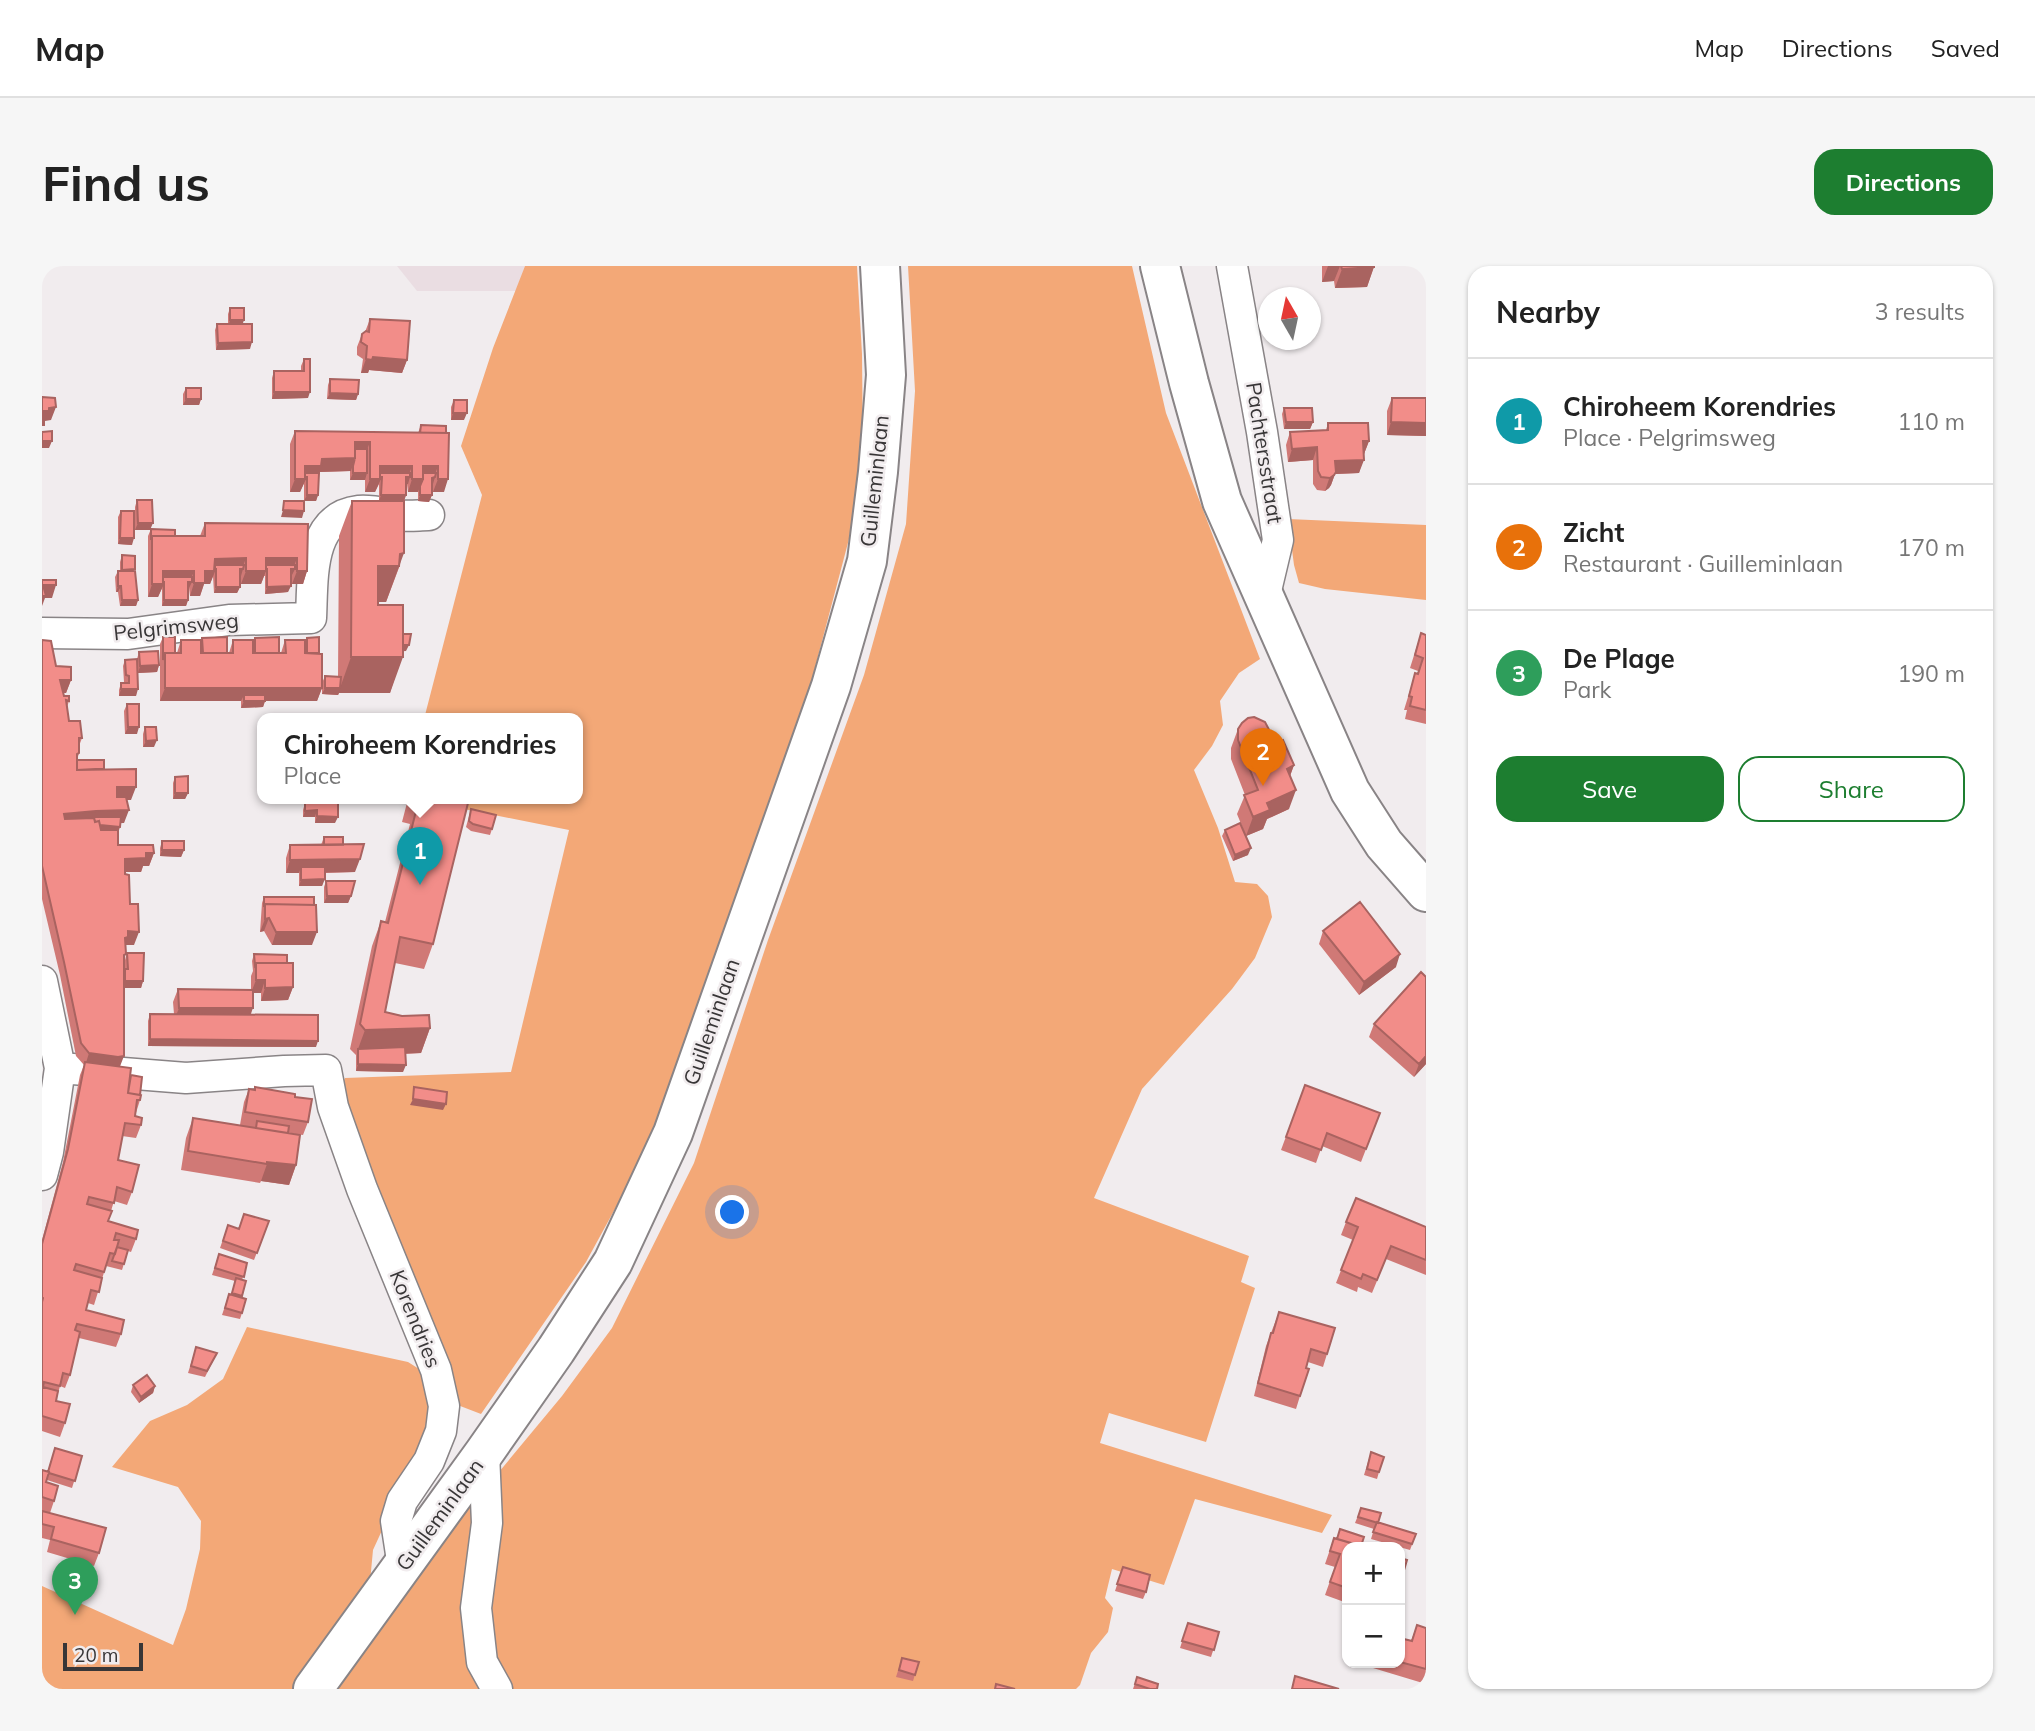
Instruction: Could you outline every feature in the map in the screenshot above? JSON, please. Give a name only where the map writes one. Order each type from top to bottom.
[{"type":"main road","name":"Guilleminlaan","points":[[313,1689],[484,1453],[613,1262],[673,1133],[831,686],[867,561],[886,375],[880,266]]},
{"type":"main road","points":[[1160,266],[1222,501],[1350,791],[1384,844],[1426,892]]},
{"type":"street","name":"Pachtersstraat","points":[[1232,266],[1262,432],[1278,540],[1264,599]]},
{"type":"street","name":"Pelgrimsweg","points":[[42,633],[128,634],[229,620],[323,619],[316,551],[328,526],[341,516],[358,512],[377,511],[404,527],[429,515]]},
{"type":"street","points":[[42,981],[60,1068],[48,1153],[42,1175]]},
{"type":"street","name":"Korendries","points":[[60,1068],[186,1078],[320,1071],[362,1189],[436,1370],[444,1406],[441,1431],[429,1461],[402,1501],[396,1521],[403,1567]]},
{"type":"street","points":[[484,1453],[487,1523],[476,1608],[482,1662],[498,1689]]},
{"type":"shaded area","points":[[397,266],[525,266],[516,291],[417,291]]},
{"type":"shaded area","points":[[525,266],[857,266],[862,354],[863,452],[849,539],[807,698],[729,926],[646,1152],[586,1262],[481,1414],[455,1404],[342,1103],[342,1085],[345,1078],[511,1072],[569,830],[439,804],[583,804],[583,713],[426,713],[482,495],[461,446],[493,348]]},
{"type":"shaded area","points":[[908,266],[1132,266],[1166,413],[1260,659],[1239,673],[1220,701],[1223,725],[1212,746],[1194,770],[1218,828],[1235,882],[1257,884],[1268,896],[1272,917],[1255,958],[1232,989],[1142,1089],[1094,1198],[1249,1256],[1241,1282],[1255,1288],[1206,1442],[1109,1413],[1100,1443],[1332,1515],[1322,1533],[1195,1499],[1164,1585],[1112,1569],[1105,1598],[1113,1608],[1108,1632],[1091,1653],[1080,1685],[1076,1689],[42,1689],[42,1586],[173,1645],[186,1609],[200,1549],[201,1521],[178,1487],[112,1467],[150,1421],[187,1405],[223,1379],[247,1327],[408,1362],[427,1374],[432,1432],[373,1550],[370,1582],[391,1602],[562,1396],[612,1328],[694,1163],[768,940],[864,675],[906,524],[915,391]]},
{"type":"shaded area","points":[[1288,519],[1426,525],[1426,600],[1325,589],[1299,583]]},
{"type":"building","points":[[1341,266],[1374,266],[1374,267],[1342,269]]},
{"type":"building","points":[[230,308],[244,308],[244,320],[230,320]]},
{"type":"building","points":[[370,319],[410,321],[407,360],[373,357],[372,360],[366,359],[367,346],[361,342],[362,334],[369,332]]},
{"type":"building","points":[[217,324],[252,324],[252,342],[218,343]]},
{"type":"building","points":[[304,359],[310,359],[310,392],[274,392],[274,371],[304,371]]},
{"type":"building","points":[[330,379],[359,380],[358,394],[330,393]]},
{"type":"building","points":[[186,388],[201,388],[201,399],[186,399]]},
{"type":"building","points":[[42,397],[55,398],[56,407],[44,411],[44,425],[42,425]]},
{"type":"building","points":[[1392,398],[1426,398],[1426,423],[1391,422]]},
{"type":"building","points":[[454,400],[467,400],[467,413],[453,413]]},
{"type":"building","points":[[1284,408],[1312,408],[1313,422],[1286,422]]},
{"type":"building","points":[[1328,423],[1368,423],[1369,441],[1363,441],[1364,460],[1335,461],[1336,472],[1330,478],[1321,477],[1318,471],[1317,447],[1292,449],[1290,432],[1328,430]]},
{"type":"building","points":[[421,425],[446,426],[446,433],[420,433]]},
{"type":"building","points":[[52,431],[52,441],[42,441],[42,432]]},
{"type":"building","points":[[295,431],[449,433],[448,479],[438,479],[438,466],[423,466],[423,479],[412,479],[412,466],[380,466],[380,479],[370,479],[370,442],[355,442],[355,458],[322,459],[321,466],[305,466],[305,479],[295,479]]},
{"type":"building","points":[[355,449],[367,449],[367,473],[353,473]]},
{"type":"building","points":[[305,473],[319,473],[318,495],[307,495]]},
{"type":"building","points":[[380,473],[410,473],[410,477],[406,477],[406,495],[381,495]]},
{"type":"building","points":[[423,473],[436,473],[432,478],[432,495],[420,495]]},
{"type":"building","points":[[137,500],[152,500],[153,523],[138,523]]},
{"type":"building","points":[[284,501],[304,501],[304,511],[283,510]]},
{"type":"building","points":[[352,501],[404,501],[404,553],[400,554],[399,566],[378,566],[378,605],[403,605],[403,657],[351,657]]},
{"type":"building","points":[[121,511],[134,511],[134,538],[120,538]]},
{"type":"building","points":[[205,523],[308,524],[307,571],[297,571],[297,558],[266,558],[266,571],[246,571],[246,558],[215,559],[214,571],[205,571],[205,583],[194,583],[194,571],[163,571],[163,584],[152,584],[152,536],[205,536]]},
{"type":"building","points":[[151,529],[175,530],[175,536],[152,536],[151,540]]},
{"type":"building","points":[[122,555],[135,556],[135,569],[122,570]]},
{"type":"building","points":[[215,565],[244,565],[243,569],[240,569],[240,587],[216,587]]},
{"type":"building","points":[[266,565],[295,565],[295,569],[291,569],[291,586],[267,587]]},
{"type":"building","points":[[118,571],[135,571],[138,600],[122,600]]},
{"type":"building","points":[[163,577],[192,577],[192,582],[188,582],[188,600],[164,600]]},
{"type":"building","points":[[42,580],[56,580],[56,585],[43,585],[46,596],[42,596]]},
{"type":"building","points":[[1421,633],[1426,635],[1426,710],[1410,706],[1412,697],[1409,696],[1415,673],[1418,674],[1423,658],[1415,655]]},
{"type":"building","points":[[403,634],[411,634],[409,645],[403,645]]},
{"type":"building","points":[[163,637],[175,637],[175,653],[165,653],[163,660]]},
{"type":"building","points":[[227,637],[227,653],[203,653],[202,638]]},
{"type":"building","points":[[279,637],[279,653],[255,653],[255,638]]},
{"type":"building","points":[[319,637],[319,653],[307,653],[307,638]]},
{"type":"building","points":[[42,640],[51,641],[56,666],[71,667],[71,680],[60,680],[64,696],[69,696],[69,701],[66,700],[69,721],[80,721],[82,738],[79,738],[77,770],[136,769],[136,787],[117,787],[117,797],[126,797],[129,810],[64,814],[65,819],[94,818],[95,822],[99,821],[101,830],[118,830],[118,845],[153,845],[154,853],[146,853],[146,858],[125,859],[125,874],[129,875],[130,904],[138,904],[139,932],[128,931],[128,937],[125,938],[124,1056],[89,1053],[81,1043],[42,866]]},
{"type":"building","points":[[181,640],[201,640],[201,653],[233,653],[233,640],[253,640],[253,653],[286,653],[285,640],[305,640],[305,653],[322,654],[322,688],[165,688],[165,653],[181,653]]},
{"type":"building","points":[[158,651],[159,665],[140,666],[139,652]]},
{"type":"building","points":[[137,659],[138,689],[121,689],[121,683],[129,683],[125,660]]},
{"type":"building","points":[[325,676],[341,677],[340,688],[325,688]]},
{"type":"building","points":[[244,695],[265,695],[265,701],[244,701]]},
{"type":"building","points":[[127,704],[139,704],[139,727],[128,727]]},
{"type":"building","points":[[1254,717],[1265,722],[1276,743],[1283,740],[1294,765],[1287,769],[1296,790],[1267,803],[1270,810],[1253,817],[1244,795],[1258,790],[1238,740],[1238,729],[1248,718]]},
{"type":"building","points":[[145,727],[156,727],[157,740],[146,741]]},
{"type":"building","points":[[77,760],[104,760],[104,769],[77,770]]},
{"type":"building","points":[[188,776],[188,793],[175,793],[175,777]]},
{"type":"building","points":[[305,804],[338,804],[338,817],[317,816],[317,810],[305,811]]},
{"type":"building","points":[[418,804],[468,804],[433,944],[400,937],[385,1012],[402,1016],[429,1015],[430,1028],[365,1030],[360,1024],[381,921],[388,923]]},
{"type":"building","points":[[471,809],[496,815],[492,829],[469,821]]},
{"type":"building","points":[[94,817],[121,817],[120,827],[100,825],[99,821],[95,822]]},
{"type":"building","points":[[1240,823],[1251,848],[1235,855],[1225,830]]},
{"type":"building","points":[[324,837],[343,837],[343,845],[324,845]]},
{"type":"building","points":[[162,841],[184,841],[184,850],[162,850]]},
{"type":"building","points":[[364,844],[360,859],[290,860],[290,845]]},
{"type":"building","points":[[301,867],[325,867],[325,879],[301,880]]},
{"type":"building","points":[[326,881],[355,881],[351,896],[327,896]]},
{"type":"building","points":[[264,897],[314,897],[314,905],[265,904],[264,907]]},
{"type":"building","points":[[1360,902],[1400,954],[1364,982],[1323,931]]},
{"type":"building","points":[[265,904],[316,905],[317,932],[276,932],[269,918],[265,919]]},
{"type":"building","points":[[127,953],[144,953],[143,981],[125,981],[125,969],[128,969]]},
{"type":"building","points":[[254,954],[287,955],[287,963],[255,965]]},
{"type":"building","points":[[256,963],[293,963],[293,987],[265,988],[265,980],[256,980]]},
{"type":"building","points":[[1421,972],[1426,977],[1426,1056],[1419,1064],[1374,1024]]},
{"type":"building","points":[[178,989],[253,990],[253,1008],[179,1008]]},
{"type":"building","points":[[150,1014],[318,1015],[318,1041],[150,1039]]},
{"type":"building","points":[[405,1047],[406,1065],[358,1064],[358,1049]]},
{"type":"building","points":[[85,1062],[131,1068],[128,1093],[141,1095],[140,1100],[137,1100],[135,1116],[142,1118],[141,1125],[125,1123],[118,1160],[139,1165],[132,1192],[117,1187],[114,1203],[89,1197],[87,1204],[112,1211],[108,1221],[138,1230],[136,1239],[116,1233],[114,1240],[119,1240],[115,1254],[110,1253],[104,1272],[76,1264],[74,1270],[102,1278],[99,1292],[91,1290],[86,1310],[124,1320],[121,1334],[77,1324],[75,1330],[80,1332],[70,1375],[63,1373],[60,1386],[44,1382],[43,1387],[58,1391],[56,1401],[70,1404],[65,1423],[42,1416],[42,1244],[68,1149]]},
{"type":"building","points":[[131,1075],[142,1077],[140,1095],[128,1093]]},
{"type":"building","points":[[1305,1085],[1380,1113],[1366,1149],[1327,1133],[1321,1150],[1286,1137]]},
{"type":"building","points":[[255,1087],[312,1099],[308,1122],[245,1112],[249,1089],[255,1090]]},
{"type":"building","points":[[414,1087],[447,1092],[446,1104],[413,1099]]},
{"type":"building","points":[[193,1118],[300,1135],[296,1165],[267,1164],[188,1151]]},
{"type":"building","points":[[257,1121],[289,1126],[288,1133],[256,1128]]},
{"type":"building","points":[[1356,1198],[1426,1227],[1426,1260],[1391,1246],[1377,1280],[1363,1274],[1361,1279],[1341,1270],[1358,1227],[1346,1222]]},
{"type":"building","points":[[244,1214],[269,1221],[257,1253],[223,1241],[228,1225],[239,1229]]},
{"type":"building","points":[[117,1247],[128,1250],[124,1264],[112,1261]]},
{"type":"building","points":[[219,1254],[247,1263],[244,1277],[215,1268]]},
{"type":"building","points":[[236,1278],[246,1281],[242,1296],[232,1293]]},
{"type":"building","points":[[229,1294],[246,1299],[242,1313],[225,1308]]},
{"type":"building","points":[[1279,1312],[1335,1328],[1327,1354],[1311,1349],[1306,1368],[1309,1369],[1300,1396],[1258,1383]]},
{"type":"building","points":[[196,1347],[217,1353],[207,1371],[191,1366]]},
{"type":"building","points":[[147,1375],[155,1386],[141,1397],[133,1385]]},
{"type":"building","points":[[55,1448],[82,1456],[75,1481],[48,1472]]},
{"type":"building","points":[[1371,1452],[1384,1457],[1379,1472],[1367,1469]]},
{"type":"building","points":[[42,1470],[49,1472],[46,1482],[58,1486],[54,1501],[42,1497]]},
{"type":"building","points":[[1361,1508],[1381,1513],[1378,1523],[1358,1517]]},
{"type":"building","points":[[42,1511],[106,1528],[99,1553],[51,1539],[54,1527],[42,1524]]},
{"type":"building","points":[[1377,1522],[1416,1534],[1412,1544],[1373,1532]]},
{"type":"building","points":[[1340,1529],[1364,1537],[1362,1542],[1337,1539]]},
{"type":"building","points":[[1334,1538],[1348,1542],[1342,1542],[1342,1586],[1330,1582],[1340,1554],[1330,1551]]},
{"type":"building","points":[[1123,1567],[1150,1575],[1146,1592],[1117,1584]]},
{"type":"building","points":[[1188,1623],[1219,1632],[1214,1650],[1182,1641]]},
{"type":"building","points":[[1417,1625],[1426,1628],[1426,1669],[1405,1663],[1405,1639],[1412,1641]]},
{"type":"building","points":[[902,1658],[919,1662],[915,1675],[899,1670]]},
{"type":"building","points":[[1295,1676],[1339,1689],[1292,1689]]},
{"type":"building","points":[[1137,1677],[1158,1684],[1157,1689],[1135,1684]]},
{"type":"building","points":[[996,1684],[1015,1689],[995,1689]]},
{"type":"place","name":"Zicht","points":[[1263,786]]},
{"type":"place","name":"Chiroheem Korendries","points":[[420,885]]},
{"type":"place","name":"De Plage","points":[[75,1615]]}]
